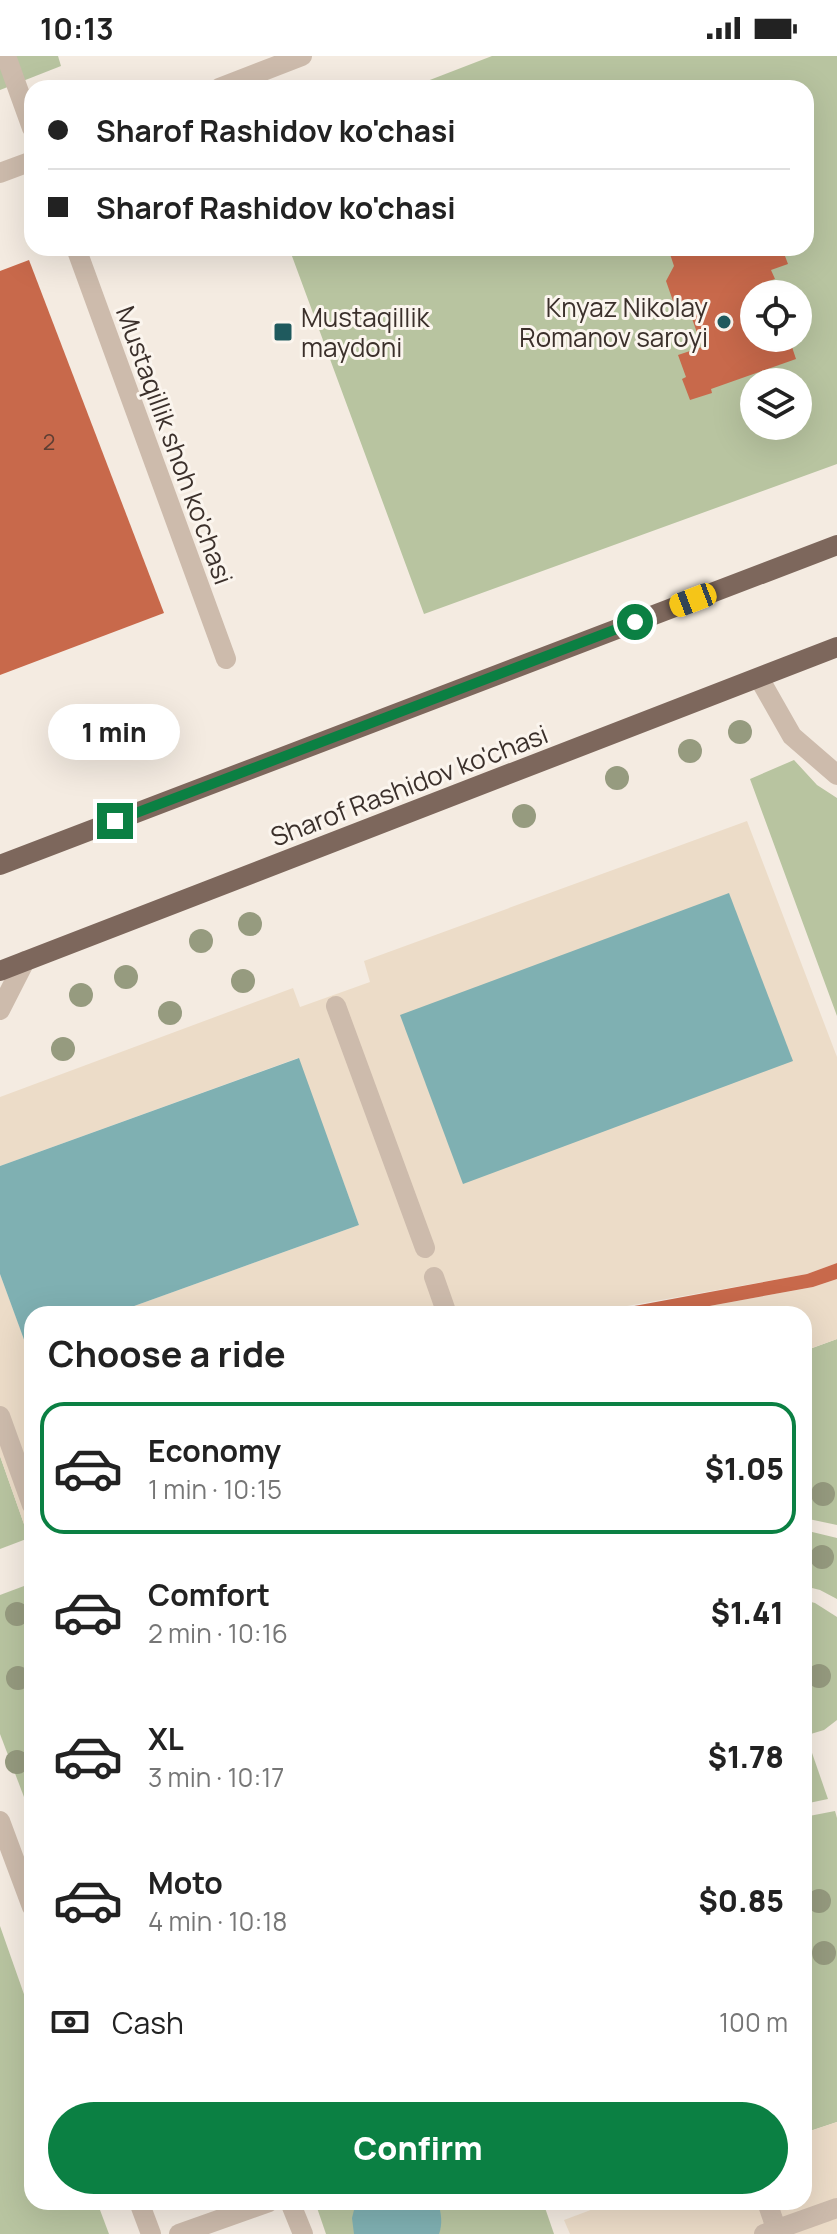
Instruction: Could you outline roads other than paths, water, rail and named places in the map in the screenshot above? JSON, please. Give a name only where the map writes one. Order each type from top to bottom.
[{"type":"main road","points":[[0,865],[837,545]]},
{"type":"main road","name":"Sharof Rashidov ko'chasi","points":[[0,971],[837,647]]},
{"type":"street","points":[[6,56],[24,106]]},
{"type":"street","points":[[240,80],[302,56]]},
{"type":"street","points":[[0,173],[24,164]]},
{"type":"street","name":"Mustaqillik shoh ko'chasi","points":[[79,256],[226,659]]},
{"type":"street","points":[[759,678],[792,736],[837,775]]},
{"type":"street","points":[[0,1010],[25,961]]},
{"type":"street","points":[[336,1006],[425,1248]]},
{"type":"street","points":[[434,1277],[444,1306]]},
{"type":"street","points":[[0,1416],[24,1483]]},
{"type":"street","points":[[0,1821],[24,1886]]},
{"type":"street","points":[[769,2210],[773,2232],[837,2208]]},
{"type":"street","points":[[142,2210],[151,2234]]},
{"type":"street","points":[[179,2234],[246,2210]]},
{"type":"street","points":[[293,2210],[303,2234]]},
{"type":"water","points":[[729,893],[793,1061],[463,1184],[400,1015]]},
{"type":"water","points":[[299,1058],[359,1225],[134,1306],[24,1306],[24,1340],[0,1274],[0,1166]]},
{"type":"water","points":[[354,2210],[440,2210],[441,2226],[439,2234],[354,2234]]},
{"type":"place","name":"Knyaz Nikolay Romanov saroyi","points":[[724,322]]},
{"type":"place","name":"Mustaqillik maydoni","points":[[283,332]]}]
